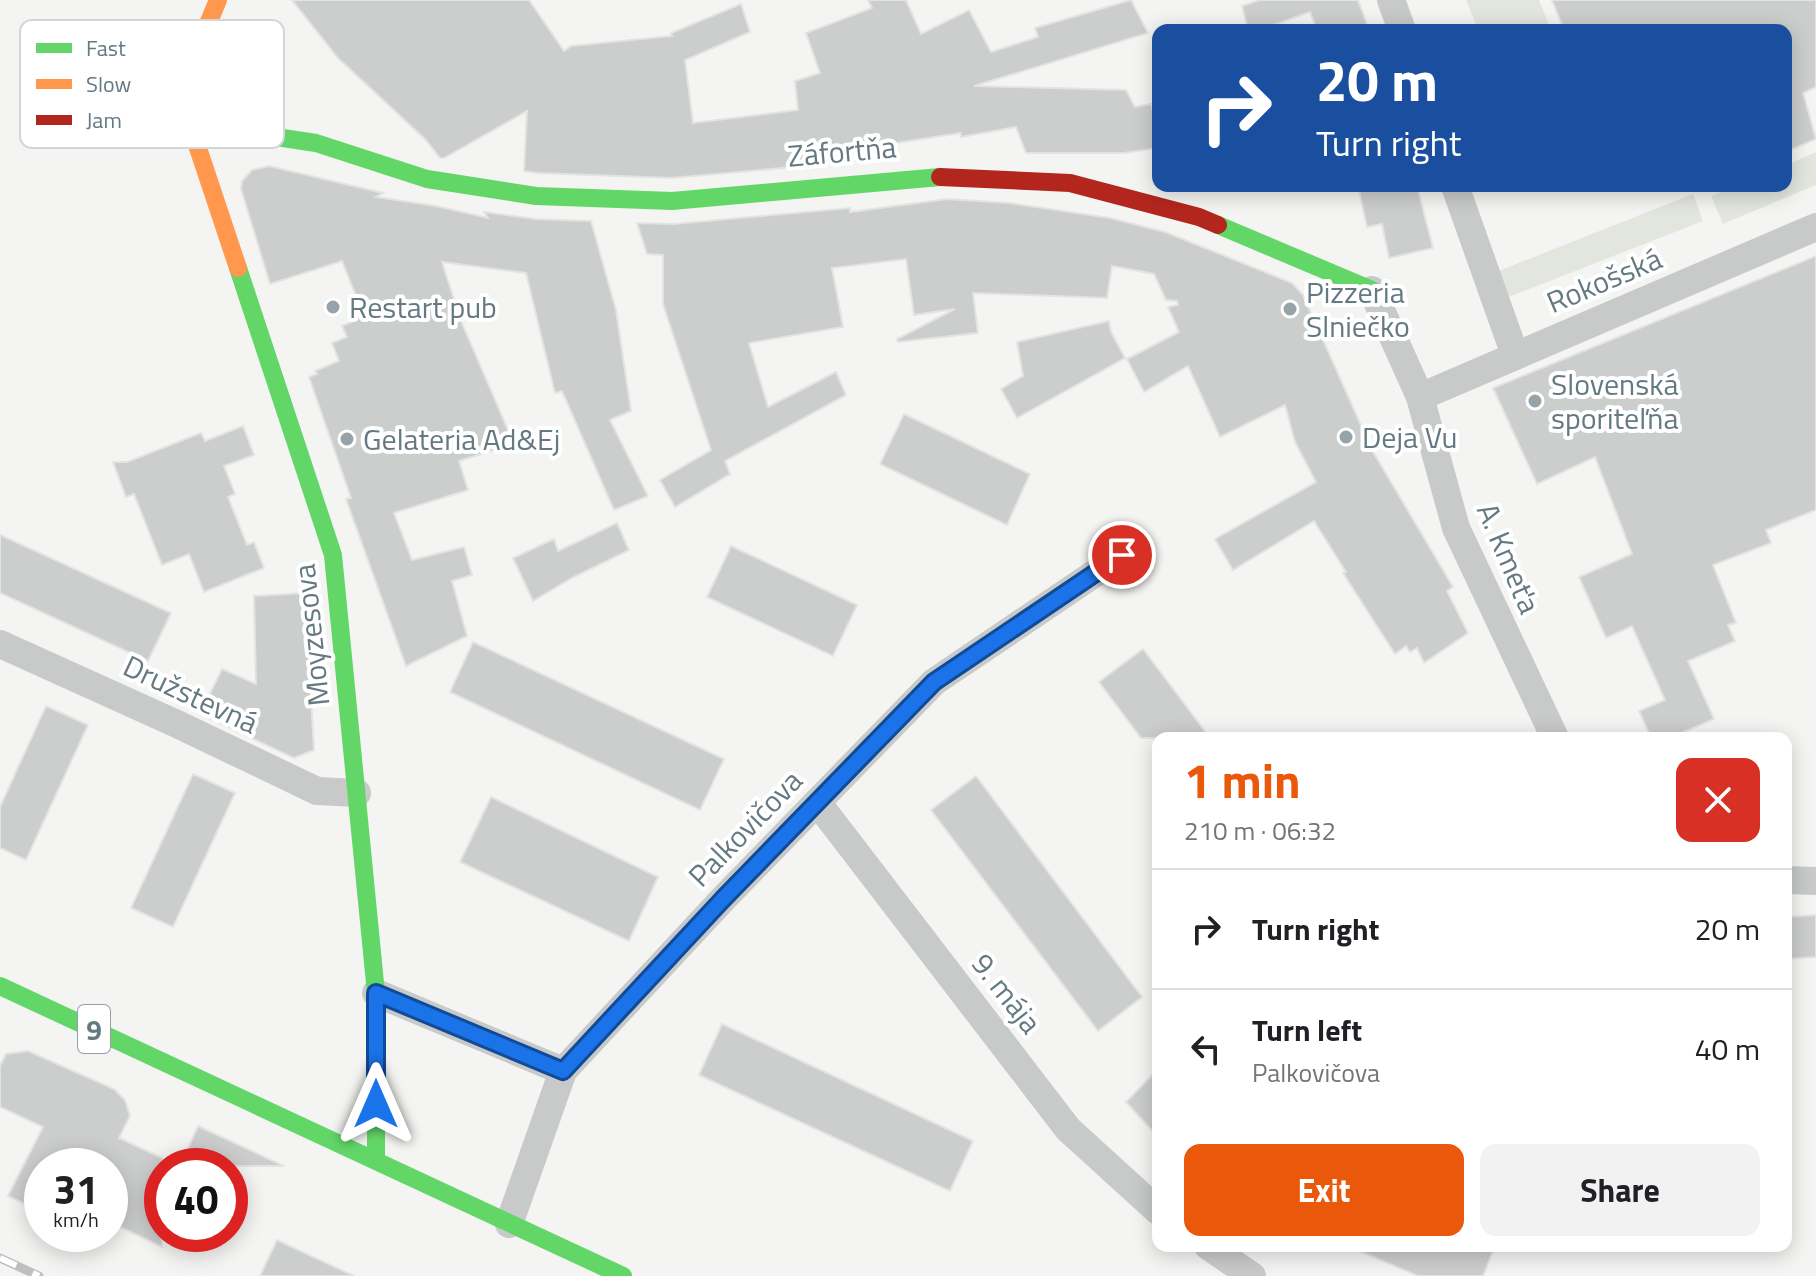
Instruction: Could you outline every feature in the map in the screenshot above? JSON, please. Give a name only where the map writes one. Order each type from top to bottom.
[{"type":"street","points":[[210,20],[218,0]]},
{"type":"street","points":[[1391,0],[1400,24]]},
{"type":"street","name":"Záfortňa","points":[[284,138],[316,143],[427,179],[536,196],[657,200],[947,176],[1070,183],[1199,217],[1372,290],[1420,397]]},
{"type":"street","name":"Moyzesova","points":[[199,148],[333,555],[376,993],[376,1160]]},
{"type":"street","points":[[1457,192],[1515,355]]},
{"type":"street","name":"Rokošská","points":[[1420,397],[1816,227]]},
{"type":"street","name":"A. Kmeťa","points":[[1420,397],[1456,528],[1552,732]]},
{"type":"street","name":"Palkovičova","points":[[509,1224],[563,1071],[723,899],[934,682],[1122,555]]},
{"type":"street","name":"Družstevná","points":[[0,644],[317,791],[357,793]]},
{"type":"street","name":"9. mája","points":[[817,802],[1068,1129],[1152,1206]]},
{"type":"street","points":[[1792,880],[1816,881]]},
{"type":"street","name":"9","points":[[0,986],[623,1276]]},
{"type":"street","points":[[376,993],[563,1071]]},
{"type":"street","points":[[1217,1252],[1252,1276]]},
{"type":"shaded area","points":[[1466,0],[1539,0],[1549,24],[1476,24]]},
{"type":"shaded area","points":[[1816,152],[1816,185],[1723,224],[1711,196],[1721,192],[1792,192],[1792,162]]},
{"type":"shaded area","points":[[1693,194],[1703,221],[1506,298],[1496,272]]},
{"type":"building","points":[[292,0],[529,0],[564,51],[571,46],[672,36],[671,33],[741,4],[750,32],[685,60],[693,123],[798,110],[795,81],[820,73],[806,33],[872,8],[868,0],[906,0],[921,34],[969,10],[991,52],[1038,37],[1035,28],[1131,0],[1148,33],[974,86],[1126,90],[1135,107],[1151,104],[1152,149],[1124,153],[1026,153],[1016,127],[837,152],[839,163],[671,178],[538,173],[524,171],[527,111],[440,158],[425,139],[338,58]]},
{"type":"building","points":[[1260,0],[1358,0],[1367,24],[1315,24],[1310,12],[1276,24],[1246,24],[1242,6]]},
{"type":"building","points":[[1552,0],[1816,0],[1816,87],[1803,93],[1816,139],[1792,149],[1792,24],[1562,24]]},
{"type":"building","points":[[269,166],[383,193],[376,197],[488,218],[484,212],[535,219],[591,221],[616,310],[631,411],[610,420],[648,496],[614,510],[562,391],[555,393],[526,273],[442,262],[461,321],[514,444],[459,461],[468,490],[394,513],[412,560],[464,547],[472,575],[452,581],[467,636],[406,666],[346,499],[351,498],[309,377],[317,374],[315,371],[339,361],[332,343],[347,337],[342,326],[364,316],[342,261],[270,284],[241,189],[242,181],[252,170]]},
{"type":"building","points":[[1359,192],[1419,192],[1433,248],[1389,258],[1382,224],[1367,227]]},
{"type":"building","points":[[947,199],[1009,203],[1110,218],[1165,232],[1292,283],[1303,295],[1372,450],[1453,587],[1447,591],[1468,633],[1424,663],[1417,648],[1410,652],[1406,646],[1395,654],[1314,521],[1233,570],[1215,539],[1316,482],[1295,442],[1285,405],[1220,437],[1188,366],[1144,392],[1127,359],[1179,332],[1168,307],[1178,305],[1177,301],[1166,300],[1154,274],[1112,266],[1107,298],[973,293],[978,333],[898,342],[897,339],[955,309],[914,315],[906,259],[832,268],[843,327],[749,343],[768,407],[836,372],[846,395],[725,461],[730,474],[675,507],[660,480],[711,450],[663,304],[663,255],[647,254],[637,223],[674,224],[850,208],[850,212]]},
{"type":"building","points":[[1816,256],[1816,510],[1766,530],[1771,543],[1713,565],[1736,623],[1728,625],[1735,641],[1688,661],[1714,719],[1684,732],[1648,732],[1639,711],[1665,700],[1632,626],[1606,638],[1579,577],[1632,554],[1595,457],[1537,484],[1493,388]]},
{"type":"building","points":[[1109,321],[1111,332],[1125,358],[1017,418],[1001,389],[1023,376],[1017,342]]},
{"type":"building","points":[[904,414],[1030,474],[1007,525],[880,464]]},
{"type":"building","points":[[243,426],[254,455],[224,466],[235,494],[228,497],[247,545],[254,542],[264,568],[204,592],[189,554],[162,565],[134,494],[126,497],[113,462],[127,462],[201,433],[205,441]]},
{"type":"building","points":[[617,523],[629,550],[533,601],[513,558],[554,539],[558,551]]},
{"type":"building","points":[[0,535],[171,613],[148,661],[0,593]]},
{"type":"building","points":[[731,546],[857,605],[833,656],[707,597]]},
{"type":"building","points":[[305,593],[314,750],[294,758],[200,714],[222,669],[256,684],[254,596]]},
{"type":"building","points":[[473,642],[724,759],[700,810],[450,692]]},
{"type":"building","points":[[1143,649],[1205,732],[1152,732],[1152,738],[1141,738],[1099,682]]},
{"type":"building","points":[[46,706],[88,725],[26,860],[0,848],[0,807]]},
{"type":"building","points":[[193,774],[235,793],[173,927],[131,908]]},
{"type":"building","points":[[976,776],[1142,997],[1098,1031],[931,810]]},
{"type":"building","points":[[491,797],[658,877],[629,941],[460,862]]},
{"type":"building","points":[[1816,915],[1816,957],[1792,959],[1792,917]]},
{"type":"building","points":[[722,1024],[973,1141],[950,1191],[699,1075]]},
{"type":"building","points":[[28,1051],[114,1089],[125,1100],[130,1116],[119,1138],[144,1150],[144,1238],[128,1231],[128,1148],[32,1148],[43,1127],[0,1107],[0,1066],[6,1054]]},
{"type":"building","points":[[1152,1075],[1152,1130],[1126,1102]]},
{"type":"building","points":[[198,1126],[245,1148],[188,1148]]},
{"type":"building","points":[[248,1149],[284,1166],[248,1166]]},
{"type":"building","points":[[24,1164],[24,1204],[8,1196]]},
{"type":"building","points":[[277,1240],[354,1276],[260,1276]]},
{"type":"building","points":[[1362,1252],[1493,1252],[1483,1276],[1418,1276]]},
{"type":"railway","points":[[0,1258],[39,1276]]},
{"type":"traffic: fast","points":[[284,138],[316,143],[427,179],[536,196],[672,201],[940,177]]},
{"type":"traffic: fast","points":[[1218,225],[1372,290]]},
{"type":"traffic: fast","points":[[238,268],[333,555],[376,993],[376,1160]]},
{"type":"traffic: fast","points":[[0,986],[623,1276]]},
{"type":"traffic: slow","points":[[210,20],[218,0]]},
{"type":"traffic: slow","points":[[198,148],[238,268]]},
{"type":"traffic: jam","points":[[940,177],[1070,183],[1199,217],[1218,225]]},
{"type":"place","name":"Restart pub","points":[[333,307]]},
{"type":"place","name":"Pizzeria Slniečko","points":[[1290,309]]},
{"type":"place","name":"Slovenská sporiteľňa","points":[[1535,401]]},
{"type":"place","name":"Deja Vu","points":[[1346,437]]},
{"type":"place","name":"Gelateria Ad&Ej","points":[[347,439]]},
{"type":"route","points":[[376,1104],[376,993],[563,1071],[723,899],[934,682],[1122,555]]}]
